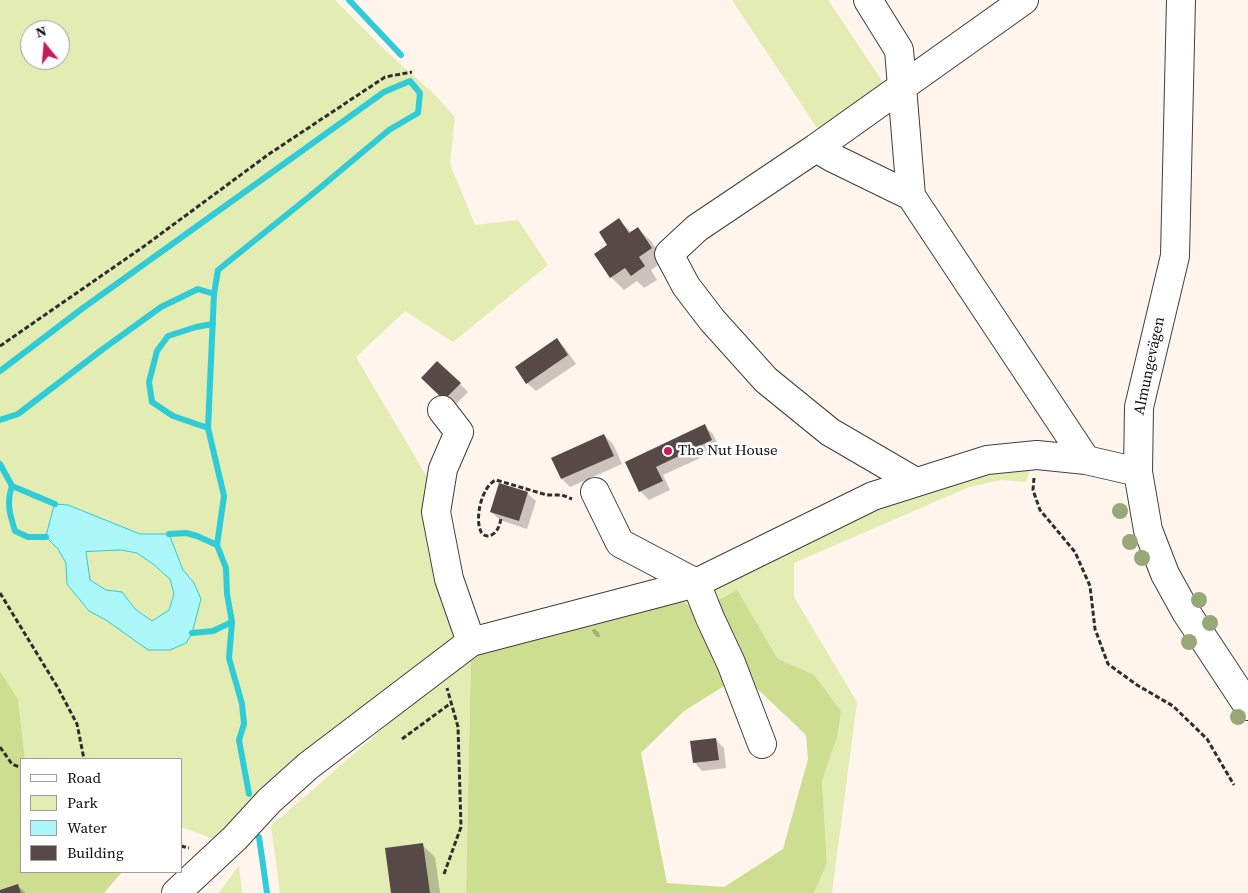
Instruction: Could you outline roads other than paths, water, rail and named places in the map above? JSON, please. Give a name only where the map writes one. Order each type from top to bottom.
[{"type":"street","points":[[868,0],[899,50],[911,196],[1086,460]]},
{"type":"street","points":[[914,482],[830,432],[766,380],[712,320],[686,286],[669,254],[697,228],[816,148],[1024,0]]},
{"type":"street","points":[[1164,0],[1181,13]]},
{"type":"street","name":"Almungevägen","points":[[1181,13],[1175,256],[1139,407],[1138,472],[1148,530],[1165,574],[1186,612],[1248,706]]},
{"type":"street","points":[[816,148],[911,196]]},
{"type":"street","points":[[442,410],[459,432],[443,469],[436,512],[449,579],[471,642]]},
{"type":"street","points":[[176,893],[235,838],[269,801],[308,766],[471,642],[696,583],[873,496],[987,460],[1037,455],[1086,460],[1138,472]]},
{"type":"street","points":[[595,492],[620,543],[696,583],[731,662],[762,744]]},
{"type":"water","points":[[55,504],[68,505],[140,534],[169,534],[183,570],[194,583],[201,599],[192,633],[186,643],[170,650],[148,650],[106,620],[89,611],[67,584],[66,563],[58,549],[46,537]],"holes":[[[121,550],[137,553],[170,579],[174,594],[169,610],[152,621],[135,609],[122,592],[106,590],[90,580],[86,552]]]},
{"type":"waterway","points":[[349,0],[401,55]]},
{"type":"waterway","points":[[0,371],[83,308],[384,92],[410,81],[420,93],[418,113],[389,130],[218,270],[214,294],[208,428],[224,496],[217,545],[226,568],[227,594],[232,622],[229,658],[242,704],[244,724],[239,740],[249,794]]},
{"type":"waterway","points":[[0,420],[18,414],[161,307],[198,289],[214,294]]},
{"type":"waterway","points":[[208,428],[173,416],[152,402],[149,382],[157,351],[168,336],[213,324]]},
{"type":"waterway","points":[[0,464],[12,486],[55,504]]},
{"type":"waterway","points":[[12,486],[9,503],[15,531],[28,537],[46,537]]},
{"type":"waterway","points":[[169,534],[186,533],[217,545]]},
{"type":"waterway","points":[[192,633],[213,631],[232,622]]},
{"type":"waterway","points":[[259,837],[267,893]]},
{"type":"place","name":"The Nut House","points":[[668,451]]}]
